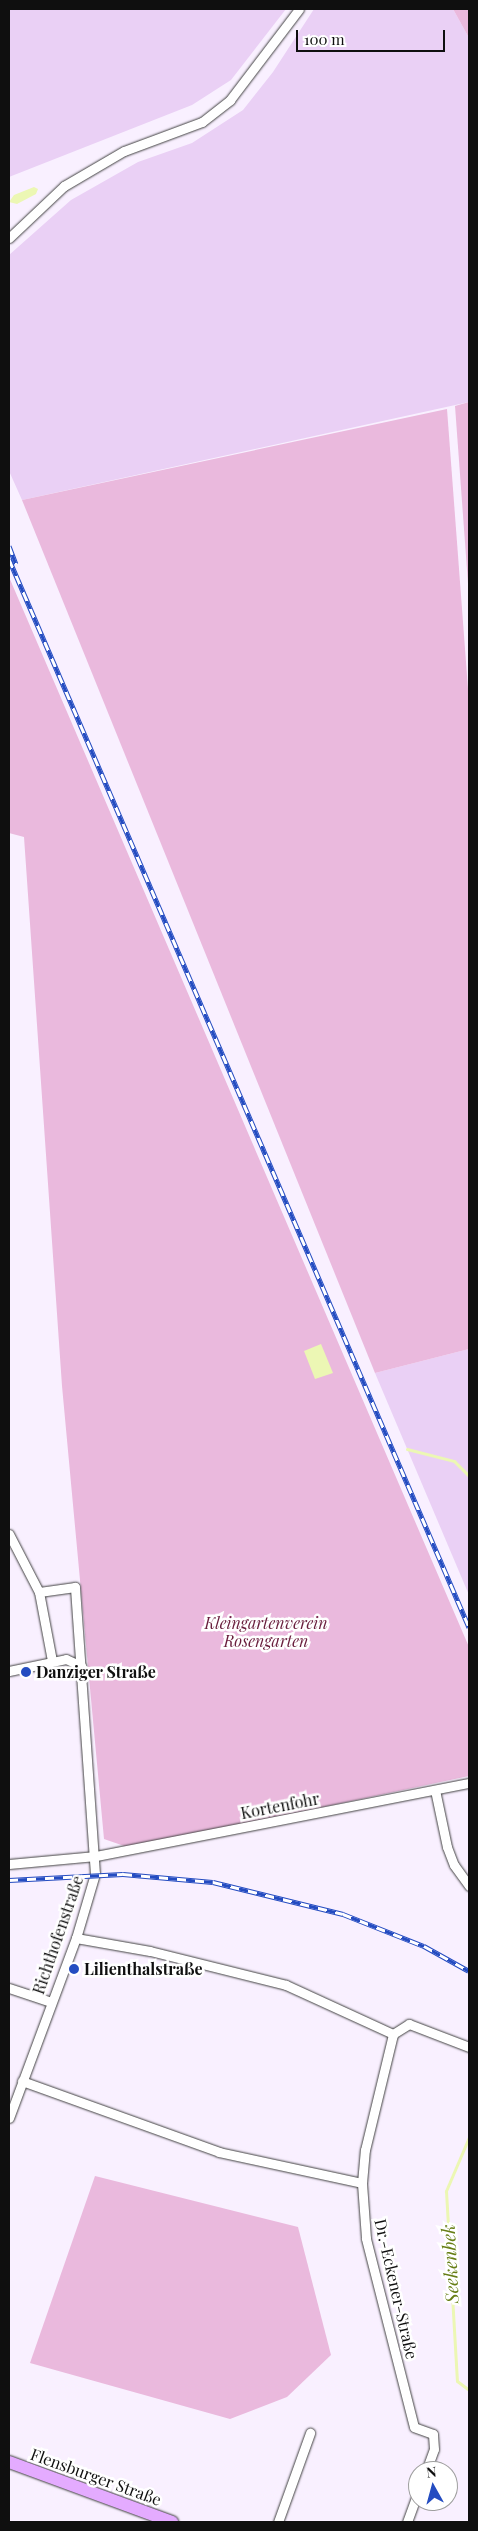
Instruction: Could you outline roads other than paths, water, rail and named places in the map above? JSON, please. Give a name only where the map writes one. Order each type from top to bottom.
[{"type":"main road","name":"Flensburger Straße","points":[[9,2462],[172,2522]]},
{"type":"street","points":[[9,238],[64,186],[124,151],[202,122],[230,100],[299,9]]},
{"type":"street","points":[[9,1534],[39,1592],[52,1661]]},
{"type":"street","points":[[39,1592],[75,1587],[81,1666]]},
{"type":"street","points":[[9,1671],[66,1658],[81,1666]]},
{"type":"street","name":"Richthofenstraße","points":[[9,2118],[92,1890],[96,1856],[81,1666]]},
{"type":"street","name":"Kortenfohr","points":[[9,1864],[96,1856],[469,1783]]},
{"type":"street","points":[[435,1790],[447,1847],[454,1866],[469,1886]]},
{"type":"street","points":[[76,1938],[150,1950],[286,1985],[394,2034],[409,2024],[469,2048]]},
{"type":"street","points":[[9,1988],[51,2002]]},
{"type":"street","name":"Dr.-Eckener-Straße","points":[[394,2034],[365,2150],[362,2183],[366,2238],[414,2427],[433,2434],[434,2449],[430,2461]]},
{"type":"street","points":[[22,2081],[219,2152],[362,2183]]},
{"type":"street","points":[[278,2522],[310,2433]]},
{"type":"waterway","points":[[407,1449],[454,1461],[469,1476]]},
{"type":"waterway","name":"Seekenbek","points":[[469,2137],[446,2191],[457,2381],[469,2390]]},
{"type":"railway","points":[[9,546],[16,564]]},
{"type":"railway","points":[[9,559],[469,1627]]},
{"type":"railway","points":[[9,1880],[123,1874],[213,1882],[343,1914],[424,1946],[469,1971]]},
{"type":"place","name":"Danziger Straße","points":[[26,1672]]},
{"type":"place","name":"Lilienthalstraße","points":[[74,1969]]},
{"type":"park label","name":"Kleingartenverein Rosengarten","points":[[266,1632]]}]
